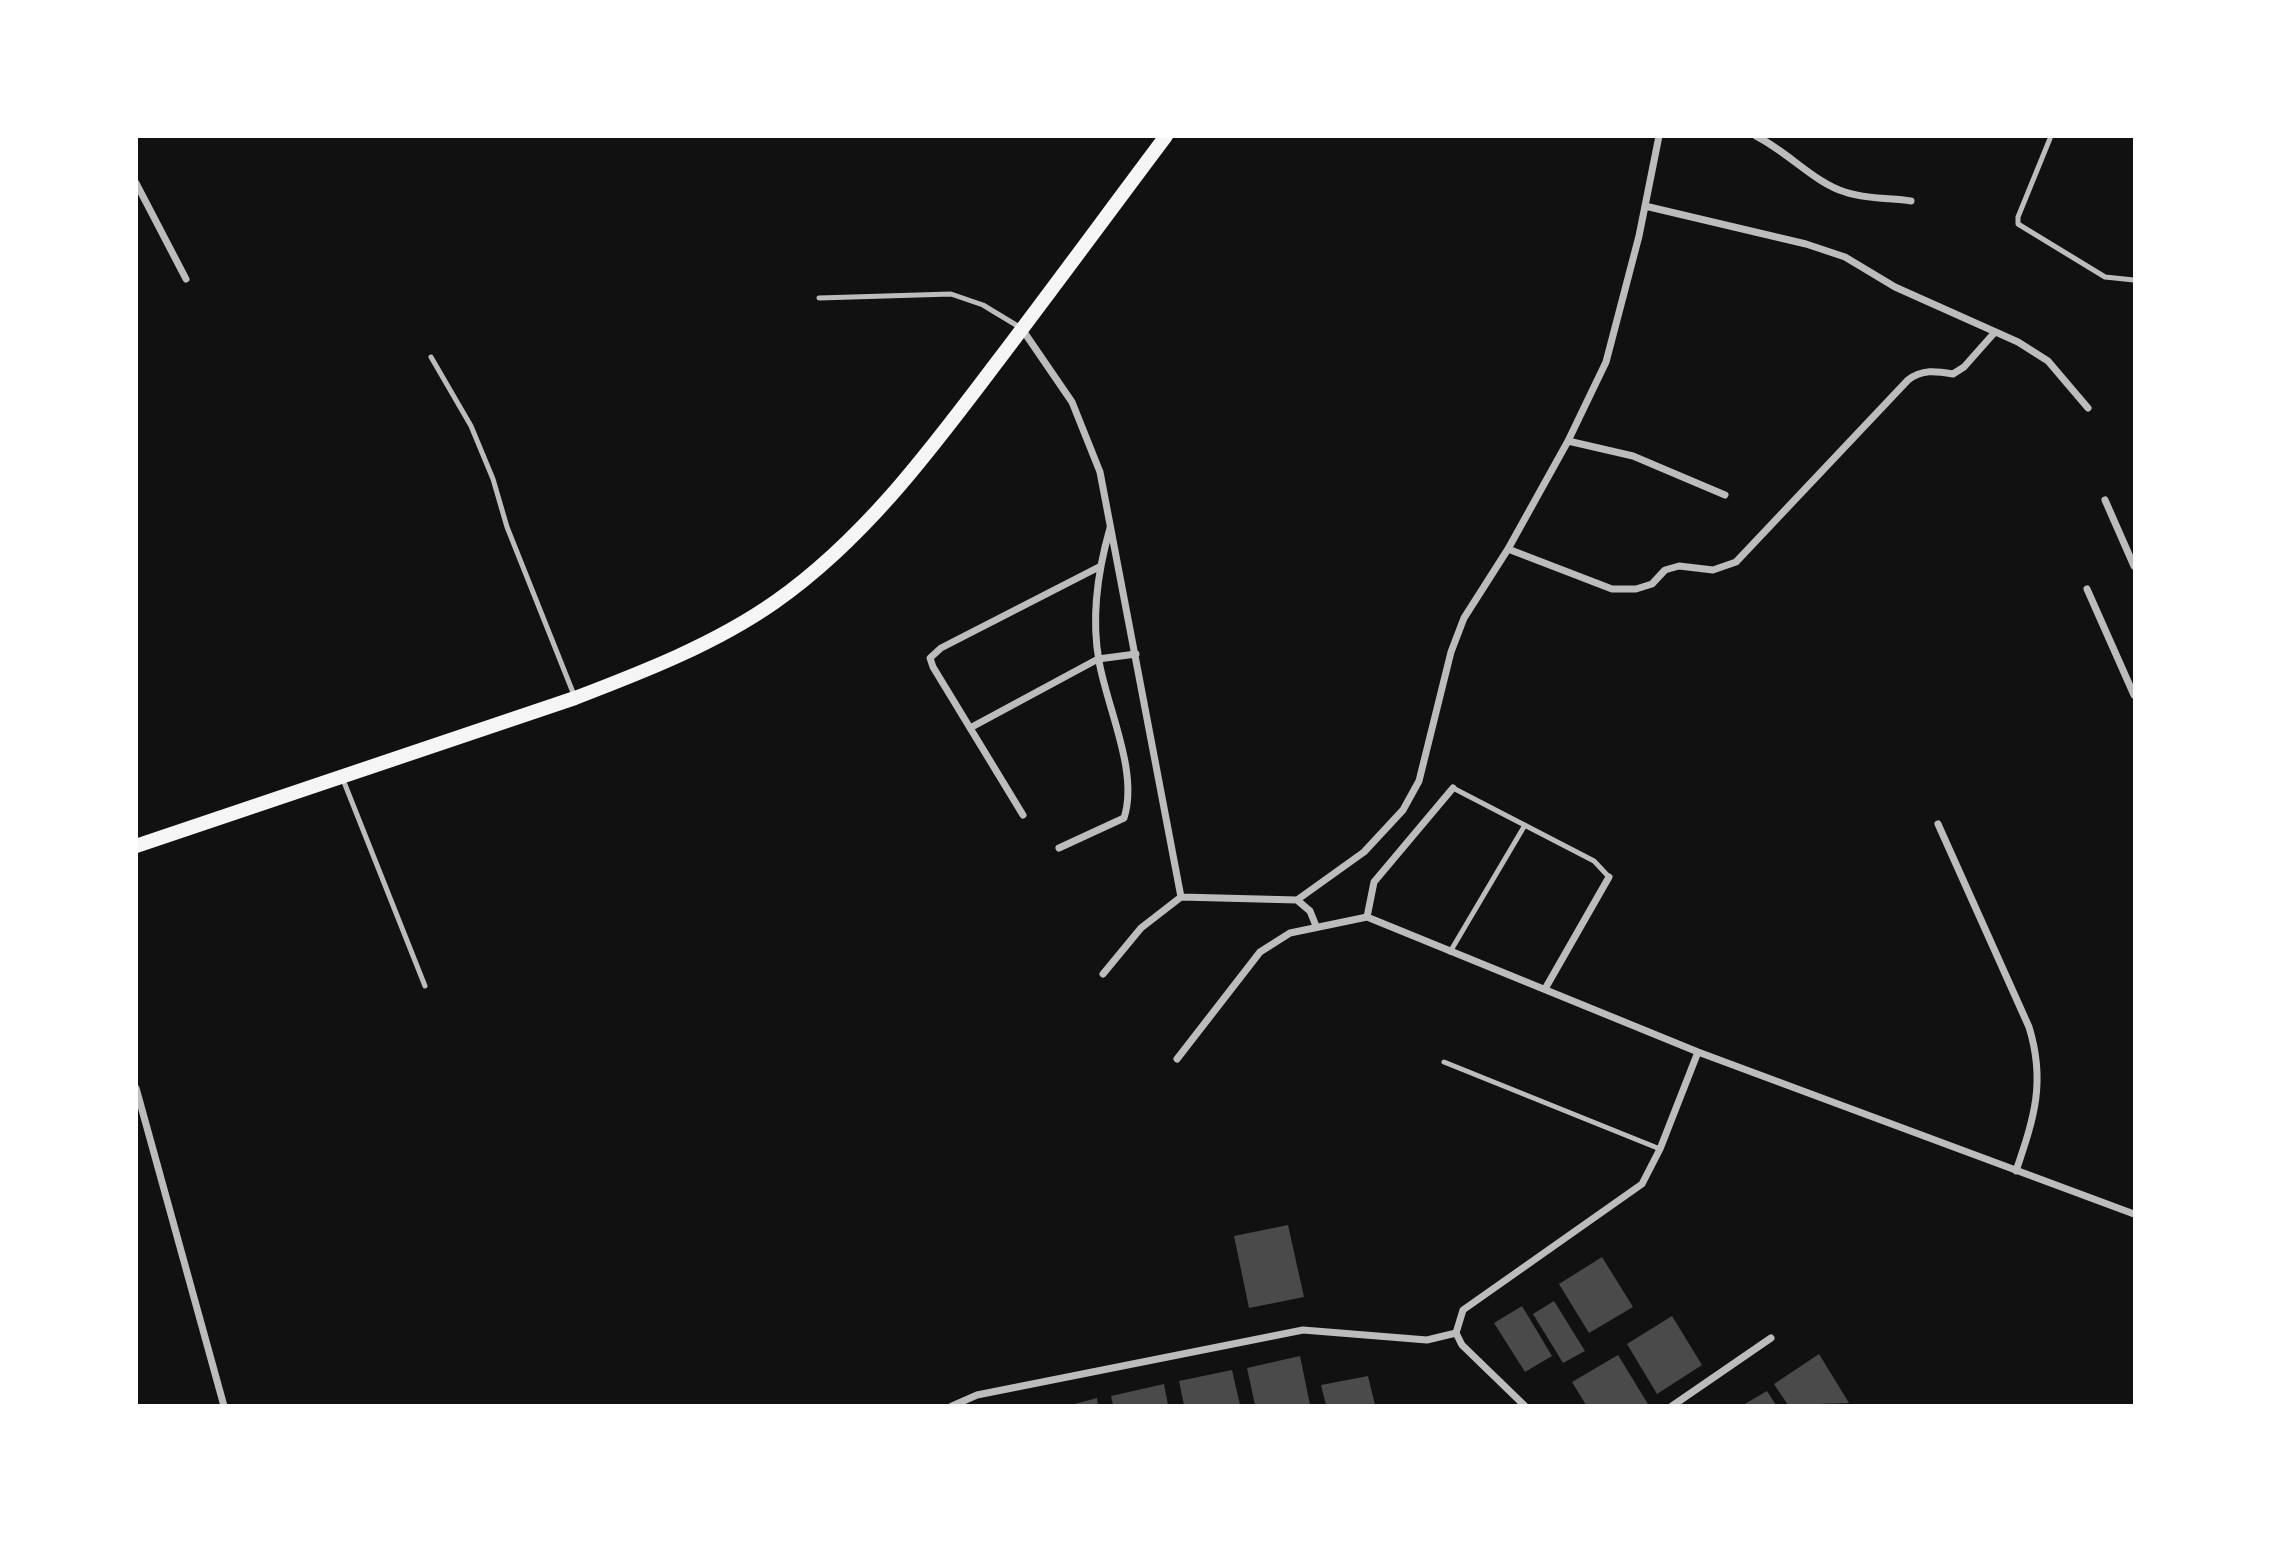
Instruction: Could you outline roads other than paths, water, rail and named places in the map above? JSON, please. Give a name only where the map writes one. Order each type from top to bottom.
[{"type":"main road","points":[[136,846],[628,678],[732,629],[806,578],[863,526],[944,432],[1166,136]]},
{"type":"street","points":[[1103,974],[1141,928],[1181,897],[1297,900],[1364,852],[1403,810],[1419,781],[1451,652],[1464,618],[1508,550],[1568,441],[1606,362],[1645,206],[1659,136]]},
{"type":"street","points":[[1756,136],[1780,148],[1819,180],[1845,192],[1911,201]]},
{"type":"street","points":[[136,183],[186,279]]},
{"type":"street","points":[[1645,206],[1806,244],[1845,257],[1895,287],[1995,332],[2048,361],[2088,408]]},
{"type":"street","points":[[1022,328],[1072,402],[1100,472],[1181,897]]},
{"type":"street","points":[[1508,550],[1612,589],[1644,587],[1652,584],[1665,570],[1679,566],[1713,570],[1736,562],[1908,380],[1916,374],[1934,370],[1953,374],[1964,367],[1995,332]]},
{"type":"street","points":[[1568,441],[1633,456],[1725,495]]},
{"type":"street","points":[[2105,500],[2134,566]]},
{"type":"street","points":[[1059,848],[1124,818],[1129,804],[1128,781],[1098,659],[1098,567],[1111,524]]},
{"type":"street","points":[[1023,814],[930,658],[941,648],[1098,567]]},
{"type":"street","points":[[2087,589],[2134,695]]},
{"type":"street","points":[[970,728],[1098,659],[1136,654]]},
{"type":"street","points":[[1367,917],[1374,882],[1453,788]]},
{"type":"street","points":[[1938,824],[2036,1048],[2039,1080],[2036,1111],[2016,1171]]},
{"type":"street","points":[[1545,989],[1609,877]]},
{"type":"street","points":[[1297,900],[1310,911],[1317,926]]},
{"type":"street","points":[[1177,1059],[1260,952],[1290,933],[1367,917],[1698,1052],[2134,1214]]},
{"type":"street","points":[[1456,1333],[1463,1310],[1642,1184],[1660,1149],[1698,1052]]},
{"type":"street","points":[[136,1088],[209,1345],[220,1404]]},
{"type":"street","points":[[136,1120],[146,1117]]},
{"type":"street","points":[[952,1405],[977,1395],[1303,1330],[1427,1340],[1456,1333]]},
{"type":"street","points":[[1456,1333],[1472,1357],[1525,1405]]},
{"type":"street","points":[[1672,1405],[1770,1338]]},
{"type":"lane","points":[[2051,136],[2018,217],[2018,224],[2105,276],[2134,280]]},
{"type":"lane","points":[[819,298],[951,294],[983,305],[1022,328]]},
{"type":"lane","points":[[430,357],[471,426],[493,479],[507,527],[575,698]]},
{"type":"lane","points":[[342,777],[425,986]]},
{"type":"lane","points":[[1453,788],[1594,861],[1609,877]]},
{"type":"lane","points":[[1450,952],[1525,825]]},
{"type":"lane","points":[[1444,1062],[1660,1149]]}]
